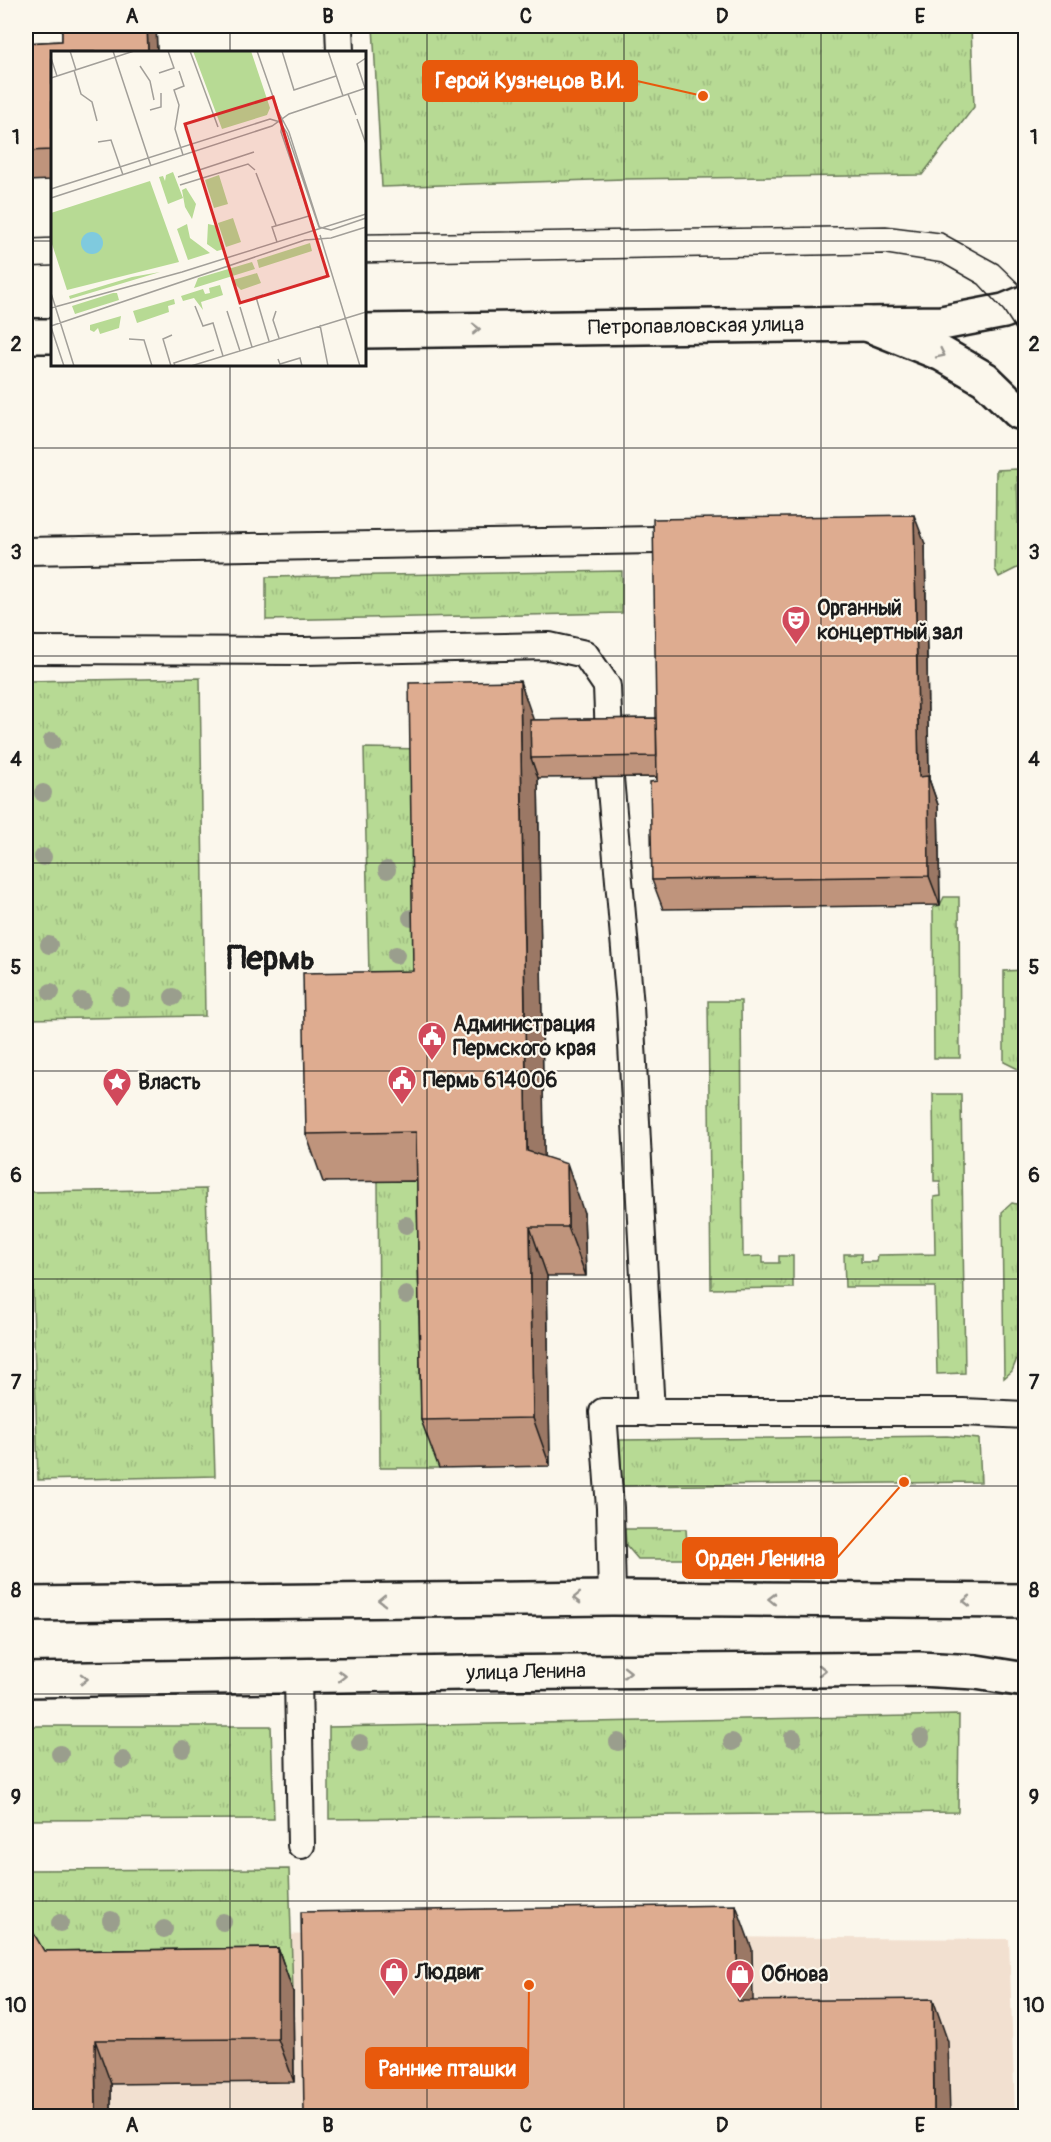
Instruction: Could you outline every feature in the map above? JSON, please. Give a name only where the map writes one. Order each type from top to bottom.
[{"type":"main road","name":"Петропавловская улица","points":[[366,331],[942,323],[1004,311],[1026,302]]},
{"type":"main road","points":[[867,324],[942,354],[985,379],[1024,415]]},
{"type":"main road","points":[[26,336],[51,336]]},
{"type":"main road","points":[[26,1604],[612,1598],[1026,1600]]},
{"type":"main road","name":"улица Ленина","points":[[26,1680],[919,1669],[976,1672],[1026,1680]]},
{"type":"lane","points":[[339,26],[340,51]]},
{"type":"lane","points":[[26,551],[656,540]]},
{"type":"lane","points":[[26,650],[304,651],[549,646],[585,654],[607,686],[609,739]]},
{"type":"lane","points":[[610,778],[630,1006],[651,1413]]},
{"type":"lane","points":[[612,1598],[610,1508],[603,1412],[963,1412],[1026,1415]]},
{"type":"lane","points":[[298,1677],[301,1845]]},
{"type":"shaded area","points":[[26,1933],[1009,1939],[1015,2116],[26,2116]]},
{"type":"green space","points":[[373,26],[971,26],[974,107],[922,175],[624,179],[382,187]]},
{"type":"green space","points":[[1017,469],[1019,567],[999,577],[995,569],[996,470]]},
{"type":"green space","points":[[622,571],[622,613],[266,620],[266,577]]},
{"type":"green space","points":[[200,678],[205,1016],[29,1019],[26,681]]},
{"type":"green space","points":[[364,748],[427,749],[431,1020],[370,1021]]},
{"type":"green space","points":[[944,897],[959,897],[960,1058],[934,1058],[933,907],[940,905]]},
{"type":"green space","points":[[1025,970],[1025,1068],[1018,1069],[1004,1062],[1004,971]]},
{"type":"green space","points":[[708,1001],[741,1001],[743,1257],[763,1256],[763,1263],[779,1263],[779,1256],[793,1256],[793,1288],[711,1289]]},
{"type":"green space","points":[[933,1094],[961,1094],[965,1373],[937,1374],[935,1287],[845,1287],[844,1254],[861,1254],[861,1262],[877,1262],[878,1255],[935,1254],[934,1197],[941,1196],[940,1181],[934,1181]]},
{"type":"green space","points":[[378,1181],[434,1181],[439,1468],[380,1468]]},
{"type":"green space","points":[[206,1189],[215,1476],[38,1480],[30,1192]]},
{"type":"green space","points":[[1012,1203],[1025,1206],[1025,1245],[1018,1263],[1018,1356],[1012,1371],[1004,1378],[1002,1212]]},
{"type":"green space","points":[[947,1436],[979,1439],[981,1482],[622,1486],[620,1440]]},
{"type":"green space","points":[[625,1529],[686,1529],[688,1559],[638,1559],[626,1545]]},
{"type":"green space","points":[[959,1715],[958,1812],[329,1819],[329,1727]]},
{"type":"green space","points":[[26,1726],[271,1726],[274,1819],[26,1820]]},
{"type":"green space","points":[[289,1869],[293,1992],[59,1995],[26,1937],[26,1870]]},
{"type":"building","points":[[62,26],[147,26],[148,51],[51,51],[51,150],[26,151],[26,43],[62,41]]},
{"type":"building","name":"Органный концертный зал","points":[[914,515],[919,777],[928,776],[929,876],[652,880],[650,782],[657,781],[653,519]]},
{"type":"building","name":"Администрация Пермского края","points":[[520,681],[527,1151],[567,1164],[568,1227],[530,1227],[533,1418],[421,1420],[416,1132],[306,1134],[303,973],[413,971],[409,683]]},
{"type":"building","points":[[656,718],[657,756],[531,758],[530,720]]},
{"type":"building","points":[[736,1905],[738,2001],[933,1999],[934,2116],[207,2116],[304,2114],[301,1912]]},
{"type":"building","points":[[26,1920],[44,1951],[278,1948],[278,2039],[95,2040],[96,2116],[26,2116]]},
{"type":"tram line","points":[[366,234],[886,226],[942,233],[998,264],[1026,291]]},
{"type":"tram line","points":[[26,239],[51,238]]},
{"type":"tram line","points":[[366,263],[885,254],[942,263],[979,284],[1004,311],[1026,345]]},
{"type":"tram line","points":[[26,267],[51,266]]},
{"type":"place","name":"Герой Кузнецов В.И.","points":[[703,96]]},
{"type":"place","name":"Органный концертный зал","points":[[796,646]]},
{"type":"place","name":"Администрация Пермского края","points":[[432,1062]]},
{"type":"place","name":"Пермь 614006","points":[[402,1106]]},
{"type":"place","name":"Власть","points":[[117,1108]]},
{"type":"place","name":"Орден Ленина","points":[[904,1482]]},
{"type":"place","name":"Ранние пташки","points":[[529,1985]]},
{"type":"place","name":"Людвиг","points":[[394,1998]]},
{"type":"place","name":"Обнова","points":[[740,2000]]},
{"type":"district","name":"Пермь","points":[[271,958]]}]
